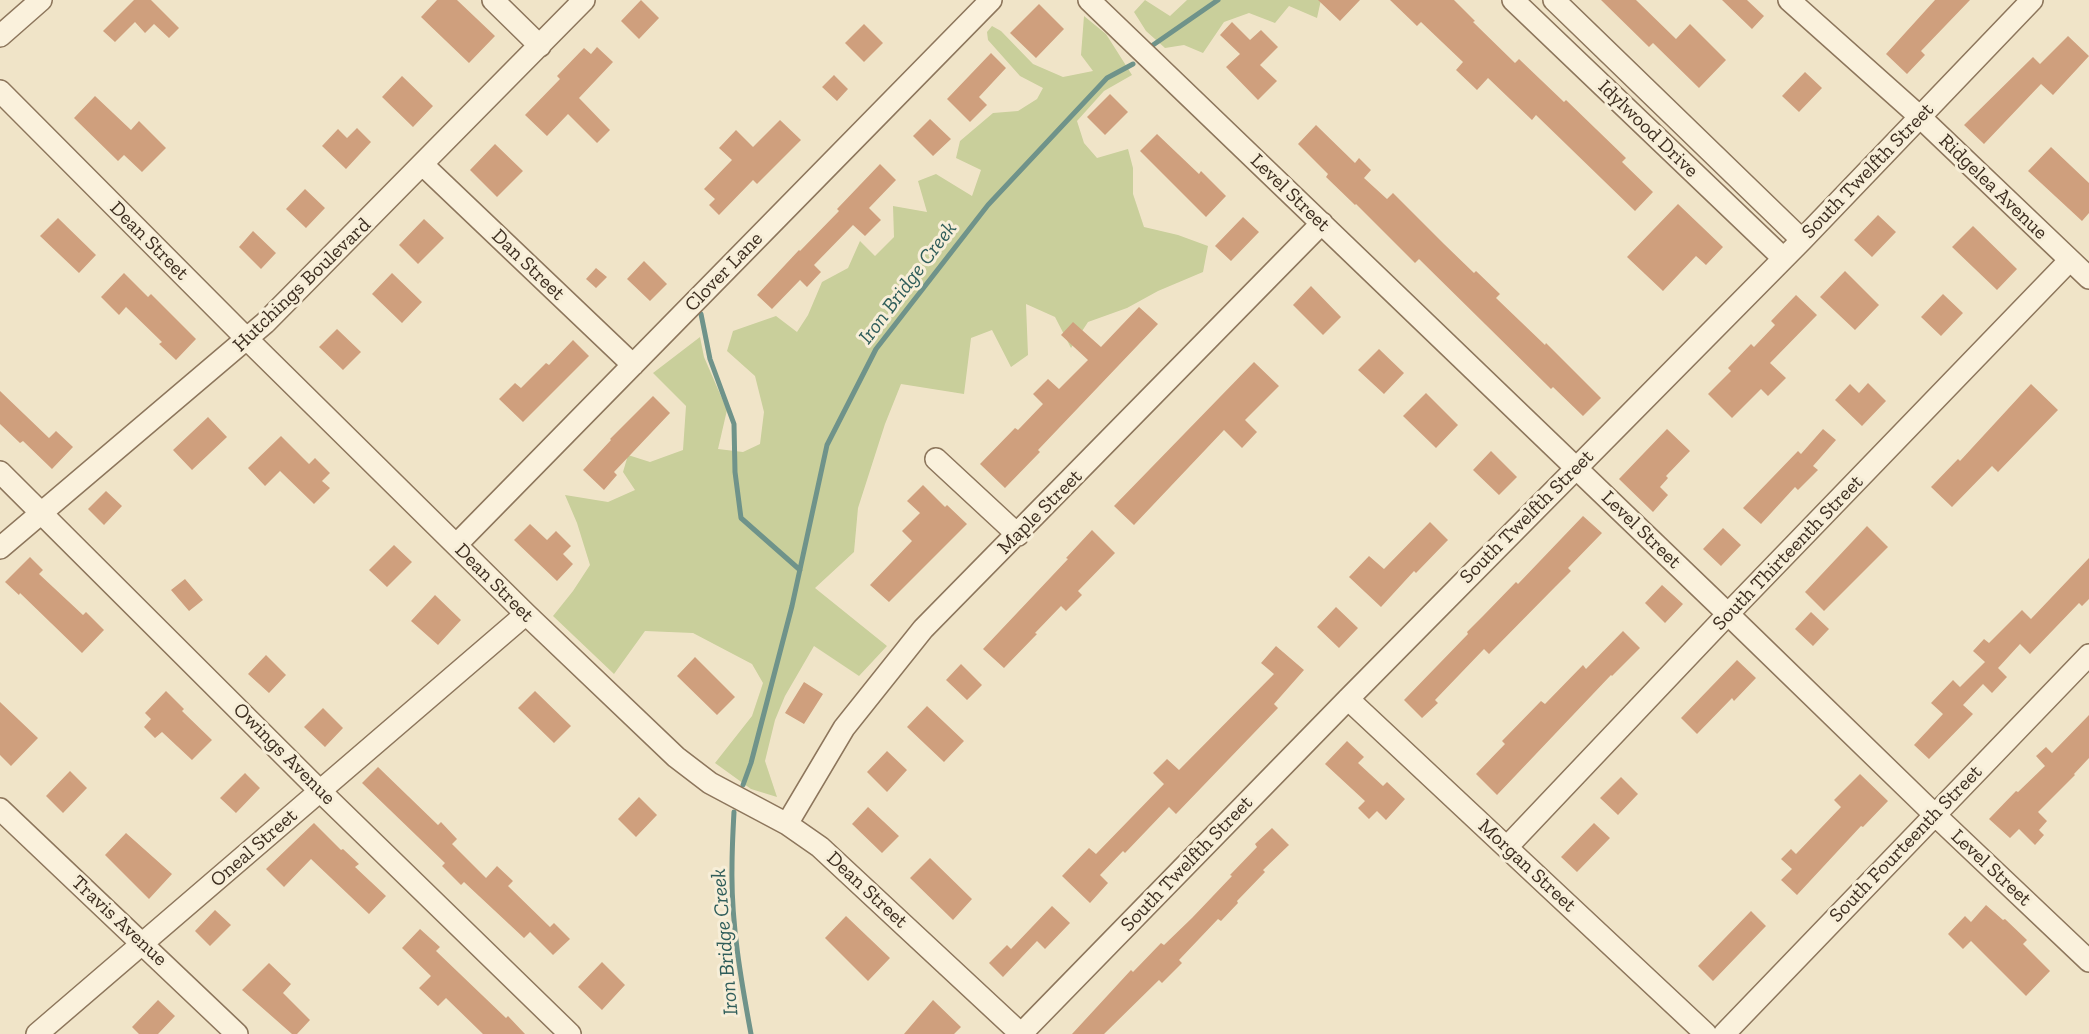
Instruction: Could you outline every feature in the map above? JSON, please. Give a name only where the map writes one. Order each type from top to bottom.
[{"type":"street","points":[[0,36],[41,0]]},
{"type":"street","points":[[493,0],[540,45]]},
{"type":"street","name":"Hutchings Boulevard","points":[[0,548],[247,339],[298,292],[584,0]]},
{"type":"street","name":"Clover Lane","points":[[456,545],[992,0]]},
{"type":"street","name":"Level Street","points":[[1089,0],[2089,961]]},
{"type":"street","name":"Idylwood Drive","points":[[1513,0],[1784,258]]},
{"type":"street","name":"Idylwood Drive","points":[[1554,0],[1802,240]]},
{"type":"street","name":"Ridgelea Avenue","points":[[1789,0],[1919,116],[2089,278]]},
{"type":"street","name":"South Twelfth Street","points":[[1021,1034],[1575,468],[1802,240],[2032,0]]},
{"type":"street","name":"Dean Street","points":[[0,91],[526,614],[695,773],[787,824],[831,856],[1021,1034]]},
{"type":"street","name":"Dan Street","points":[[423,165],[633,365]]},
{"type":"street","name":"Maple Street","points":[[787,824],[844,728],[915,638],[1322,224]]},
{"type":"street","name":"South Thirteenth Street","points":[[1507,847],[2070,260]]},
{"type":"street","points":[[936,459],[1018,535]]},
{"type":"street","name":"Owings Avenue","points":[[0,472],[570,1034]]},
{"type":"street","name":"Oneal Street","points":[[37,1034],[526,614]]},
{"type":"street","name":"South Fourteenth Street","points":[[1724,1034],[2089,655]]},
{"type":"street","name":"Morgan Street","points":[[1348,699],[1706,1034]]},
{"type":"street","name":"Travis Avenue","points":[[0,809],[237,1034]]},
{"type":"green space","points":[[1145,0],[1170,16],[1187,0],[1321,0],[1317,18],[1289,6],[1275,23],[1249,13],[1224,22],[1203,53],[1184,45],[1165,48],[1146,31],[1134,12]]},
{"type":"green space","points":[[1084,16],[1106,34],[1132,75],[1104,91],[1077,121],[1084,143],[1097,158],[1128,149],[1133,168],[1133,194],[1144,227],[1178,235],[1208,246],[1203,272],[1158,291],[1127,308],[1088,322],[1071,348],[1055,317],[1026,304],[1028,355],[1011,367],[992,330],[971,338],[964,394],[901,384],[885,424],[858,508],[854,552],[815,588],[887,646],[859,676],[814,646],[785,696],[775,720],[765,761],[777,797],[751,789],[715,763],[752,716],[763,683],[752,664],[693,633],[645,631],[614,674],[553,616],[590,565],[577,523],[565,495],[608,502],[635,490],[623,472],[628,455],[650,462],[683,450],[686,406],[653,373],[700,337],[704,357],[727,410],[718,449],[743,452],[760,444],[764,412],[755,376],[727,351],[733,331],[776,316],[797,332],[808,315],[822,282],[848,268],[860,241],[875,256],[894,237],[893,206],[927,212],[918,181],[936,174],[972,196],[981,170],[956,158],[960,141],[993,113],[1018,111],[1037,99],[1043,88],[1020,76],[988,40],[987,32],[992,26],[1001,31],[1033,64],[1063,77],[1093,71],[1081,55]]},
{"type":"building","points":[[134,0],[151,0],[179,28],[169,38],[154,24],[145,33],[135,22],[115,42],[103,31]]},
{"type":"building","points":[[437,0],[457,0],[495,36],[469,63],[421,17]]},
{"type":"building","points":[[641,0],[659,18],[639,39],[621,21]]},
{"type":"building","points":[[1318,0],[1360,0],[1340,21]]},
{"type":"building","points":[[1390,0],[1454,0],[1515,63],[1519,59],[1564,102],[1566,100],[1626,158],[1622,162],[1653,192],[1635,211],[1536,115],[1532,120],[1488,78],[1477,90],[1456,70],[1463,62],[1421,22],[1417,26]]},
{"type":"building","points":[[1601,0],[1636,0],[1676,39],[1690,24],[1726,60],[1699,88],[1653,43],[1649,47]]},
{"type":"building","points":[[1722,0],[1747,0],[1764,16],[1752,29]]},
{"type":"building","points":[[1935,0],[1970,0],[1921,51],[1925,55],[1907,74],[1886,54]]},
{"type":"building","points":[[1039,4],[1064,29],[1036,58],[1010,33]]},
{"type":"building","points":[[1232,22],[1250,40],[1261,30],[1278,47],[1260,65],[1277,81],[1258,100],[1226,67],[1240,54],[1220,35]]},
{"type":"building","points":[[864,24],[883,43],[864,62],[845,43]]},
{"type":"building","points":[[2068,36],[2089,56],[2053,95],[2041,84],[1984,144],[1964,125],[2033,57],[2040,64]]},
{"type":"building","points":[[597,47],[613,62],[579,98],[610,130],[597,143],[568,114],[547,136],[525,115],[560,79],[557,76],[584,48],[591,54]]},
{"type":"building","points":[[991,53],[1006,68],[979,97],[987,105],[970,122],[947,99]]},
{"type":"building","points":[[1805,72],[1822,88],[1799,112],[1782,96]]},
{"type":"building","points":[[834,75],[848,89],[837,101],[822,87]]},
{"type":"building","points":[[402,76],[433,106],[413,127],[382,97]]},
{"type":"building","points":[[1110,94],[1128,112],[1105,135],[1087,117]]},
{"type":"building","points":[[95,96],[131,130],[139,121],[166,148],[142,172],[124,155],[118,161],[74,118]]},
{"type":"building","points":[[930,119],[951,139],[933,156],[913,136]]},
{"type":"building","points":[[780,120],[801,140],[757,184],[753,180],[719,215],[709,205],[715,199],[704,189],[732,160],[719,148],[736,130],[753,147]]},
{"type":"building","points":[[1316,125],[1355,163],[1359,158],[1371,170],[1364,178],[1387,199],[1393,193],[1474,273],[1476,271],[1500,294],[1496,298],[1545,345],[1546,343],[1601,398],[1583,416],[1553,387],[1551,389],[1419,259],[1415,263],[1326,177],[1328,174],[1298,144]]},
{"type":"building","points":[[357,128],[371,142],[346,169],[322,146],[338,129],[347,138]]},
{"type":"building","points":[[1157,134],[1199,174],[1201,171],[1226,196],[1206,217],[1140,151]]},
{"type":"building","points":[[495,144],[523,171],[497,197],[470,170]]},
{"type":"building","points":[[2051,147],[2089,183],[2089,213],[2082,221],[2028,171]]},
{"type":"building","points":[[880,164],[896,180],[869,208],[881,220],[865,236],[853,225],[814,265],[821,272],[807,287],[800,280],[772,309],[757,295],[839,211],[837,209]]},
{"type":"building","points":[[305,189],[325,208],[306,228],[286,209]]},
{"type":"building","points":[[1678,204],[1723,247],[1706,265],[1696,256],[1663,291],[1627,257]]},
{"type":"building","points":[[1878,215],[1896,232],[1872,257],[1854,240]]},
{"type":"building","points":[[1243,217],[1259,232],[1231,261],[1215,246]]},
{"type":"building","points":[[58,218],[96,255],[79,273],[40,236]]},
{"type":"building","points":[[424,219],[444,238],[418,264],[399,245]]},
{"type":"building","points":[[1973,226],[2017,269],[1997,290],[1952,247]]},
{"type":"building","points":[[253,231],[276,253],[261,269],[239,247]]},
{"type":"building","points":[[644,261],[667,284],[650,301],[627,279]]},
{"type":"building","points":[[596,268],[607,277],[596,288],[586,279]]},
{"type":"building","points":[[1845,271],[1879,305],[1855,330],[1820,297]]},
{"type":"building","points":[[124,273],[148,297],[151,294],[196,339],[176,360],[159,344],[162,342],[126,307],[119,315],[101,297]]},
{"type":"building","points":[[392,273],[422,302],[402,323],[372,294]]},
{"type":"building","points":[[1311,286],[1341,317],[1323,335],[1293,305]]},
{"type":"building","points":[[1943,294],[1963,313],[1941,336],[1921,317]]},
{"type":"building","points":[[1796,295],[1817,315],[1770,363],[1786,378],[1768,396],[1761,389],[1732,418],[1708,394],[1731,371],[1728,368],[1751,344],[1754,347],[1775,325],[1771,321]]},
{"type":"building","points":[[1139,307],[1158,324],[1005,488],[980,464],[1015,428],[1018,430],[1043,404],[1033,394],[1048,379],[1059,389],[1088,360],[1061,335],[1073,322],[1101,347]]},
{"type":"building","points":[[337,329],[361,352],[343,370],[319,347]]},
{"type":"building","points":[[573,340],[589,356],[523,422],[499,399],[515,383],[521,388],[546,363],[549,365]]},
{"type":"building","points":[[1379,349],[1404,373],[1384,394],[1358,370]]},
{"type":"building","points":[[1254,362],[1279,386],[1245,420],[1257,432],[1242,448],[1224,430],[1134,525],[1114,506]]},
{"type":"building","points":[[1868,383],[1886,401],[1862,426],[1835,400],[1850,384],[1859,393]]},
{"type":"building","points":[[2031,384],[2058,410],[1998,472],[1992,466],[1952,507],[1931,487],[1958,459],[1960,461]]},
{"type":"building","points":[[0,391],[49,438],[56,431],[73,447],[52,469],[23,441],[20,443],[0,424]]},
{"type":"building","points":[[1426,393],[1458,425],[1436,448],[1403,416]]},
{"type":"building","points":[[653,396],[670,413],[614,472],[617,475],[604,490],[583,470]]},
{"type":"building","points":[[208,417],[227,437],[192,470],[173,450]]},
{"type":"building","points":[[1667,429],[1690,451],[1666,476],[1668,478],[1660,487],[1668,495],[1653,512],[1619,479]]},
{"type":"building","points":[[1823,429],[1836,440],[1813,466],[1818,470],[1798,490],[1795,487],[1761,524],[1743,508],[1798,451],[1801,454]]},
{"type":"building","points":[[281,436],[309,464],[315,458],[330,473],[322,481],[330,488],[314,504],[280,471],[265,486],[248,468]]},
{"type":"building","points":[[1491,451],[1517,477],[1499,495],[1473,470]]},
{"type":"building","points":[[923,485],[945,507],[947,505],[967,524],[889,602],[870,585],[912,541],[902,531],[920,513],[907,501]]},
{"type":"building","points":[[106,491],[122,506],[104,525],[88,509]]},
{"type":"building","points":[[1583,516],[1602,533],[1568,568],[1571,571],[1489,654],[1484,649],[1435,700],[1438,703],[1422,718],[1404,700],[1468,634],[1467,632],[1516,582],[1518,584]]},
{"type":"building","points":[[1430,522],[1448,540],[1416,573],[1414,571],[1381,607],[1349,577],[1369,556],[1384,569]]},
{"type":"building","points":[[530,524],[547,540],[556,531],[571,546],[563,554],[573,564],[557,581],[514,540]]},
{"type":"building","points":[[1867,526],[1888,547],[1824,611],[1805,592]]},
{"type":"building","points":[[1723,528],[1741,545],[1721,566],[1703,549]]},
{"type":"building","points":[[1092,530],[1115,553],[1078,591],[1082,595],[1066,611],[1061,606],[1004,668],[983,649],[1068,559],[1066,558]]},
{"type":"building","points":[[394,545],[412,562],[387,587],[369,570]]},
{"type":"building","points":[[30,557],[43,570],[39,574],[83,615],[86,612],[104,630],[82,653],[20,593],[19,595],[5,582]]},
{"type":"building","points":[[2089,558],[2089,599],[2082,606],[2079,603],[2030,654],[2020,644],[1998,668],[2007,677],[1992,693],[1983,684],[1963,705],[1973,714],[1929,759],[1914,745],[1943,714],[1931,703],[1953,680],[1960,687],[1985,662],[1973,651],[1984,639],[1989,643],[2022,610],[2031,619]]},
{"type":"building","points":[[185,579],[203,600],[189,611],[171,590]]},
{"type":"building","points":[[1662,585],[1683,604],[1665,623],[1645,603]]},
{"type":"building","points":[[435,595],[461,620],[438,645],[411,621]]},
{"type":"building","points":[[1336,607],[1358,628],[1339,648],[1317,627]]},
{"type":"building","points":[[1811,612],[1829,629],[1813,646],[1795,629]]},
{"type":"building","points":[[1623,631],[1640,648],[1611,675],[1497,795],[1476,774],[1505,744],[1502,741],[1541,701],[1545,704],[1583,665],[1586,669]]},
{"type":"building","points":[[1276,646],[1304,670],[1274,704],[1278,708],[1176,814],[1169,807],[1125,853],[1123,851],[1100,875],[1108,883],[1090,903],[1062,876],[1089,848],[1096,854],[1164,784],[1153,773],[1167,759],[1179,770],[1274,674],[1261,663]]},
{"type":"building","points":[[266,655],[286,675],[269,693],[248,674]]},
{"type":"building","points":[[695,657],[735,697],[717,715],[677,676]]},
{"type":"building","points":[[1737,660],[1756,678],[1734,701],[1732,698],[1697,734],[1681,718]]},
{"type":"building","points":[[961,664],[982,685],[967,700],[946,680]]},
{"type":"building","points":[[804,682],[823,694],[804,724],[785,713]]},
{"type":"building","points":[[166,691],[184,709],[182,711],[212,740],[192,760],[162,732],[155,738],[144,727],[151,719],[145,713]]},
{"type":"building","points":[[535,691],[571,726],[554,743],[518,708]]},
{"type":"building","points":[[0,702],[38,738],[11,766],[0,755]]},
{"type":"building","points":[[927,706],[964,741],[944,762],[907,727]]},
{"type":"building","points":[[323,708],[343,728],[325,747],[304,727]]},
{"type":"building","points":[[2089,715],[2089,758],[2038,812],[2047,821],[2039,830],[2044,835],[2035,845],[2019,829],[2010,838],[1989,819],[2045,766],[2036,756],[2046,747],[2052,753]]},
{"type":"building","points":[[1347,741],[1364,757],[1358,763],[1383,786],[1387,782],[1405,799],[1386,820],[1377,811],[1369,819],[1358,808],[1365,801],[1325,764]]},
{"type":"building","points":[[887,751],[907,770],[887,792],[867,772]]},
{"type":"building","points":[[378,767],[438,825],[441,822],[457,839],[452,844],[486,878],[497,866],[513,881],[508,886],[550,927],[554,923],[570,939],[553,955],[530,932],[524,938],[464,882],[461,885],[442,866],[445,863],[362,783]]},
{"type":"building","points":[[70,771],[87,788],[63,813],[46,796]]},
{"type":"building","points":[[245,773],[260,788],[236,813],[220,798]]},
{"type":"building","points":[[1860,774],[1888,801],[1863,827],[1861,826],[1797,895],[1781,880],[1792,869],[1781,859],[1791,849],[1796,854],[1841,807],[1834,800]]},
{"type":"building","points":[[1621,777],[1638,794],[1618,815],[1600,798]]},
{"type":"building","points":[[639,797],[657,815],[636,837],[618,819]]},
{"type":"building","points":[[868,807],[899,836],[882,853],[852,824]]},
{"type":"building","points":[[314,823],[359,864],[355,867],[386,896],[369,914],[311,859],[284,887],[266,869]]},
{"type":"building","points":[[1594,823],[1610,838],[1577,872],[1561,857]]},
{"type":"building","points":[[1272,828],[1289,845],[1263,870],[1265,872],[1221,921],[1218,919],[1179,960],[1182,963],[1162,983],[1159,980],[1104,1034],[1072,1034],[1131,970],[1133,972],[1161,943],[1164,945],[1192,918],[1257,847],[1255,844]]},
{"type":"building","points":[[126,833],[172,874],[149,899],[105,855]]},
{"type":"building","points":[[930,858],[972,899],[953,920],[910,878]]},
{"type":"building","points":[[1986,905],[2027,940],[2023,944],[2050,971],[2026,996],[1971,941],[1963,949],[1948,934],[1965,916],[1971,922]]},
{"type":"building","points":[[1052,906],[1070,923],[1045,949],[1037,941],[1003,977],[989,963],[1007,945],[1011,949]]},
{"type":"building","points":[[215,910],[231,925],[210,946],[195,931]]},
{"type":"building","points":[[1751,911],[1766,926],[1713,981],[1698,966]]},
{"type":"building","points":[[846,916],[890,958],[868,981],[825,938]]},
{"type":"building","points":[[420,929],[440,947],[436,951],[525,1034],[483,1034],[446,998],[438,1006],[419,988],[431,976],[402,948]]},
{"type":"building","points":[[602,962],[625,985],[602,1010],[578,987]]},
{"type":"building","points":[[269,963],[291,984],[283,993],[310,1020],[297,1034],[292,1034],[242,990]]},
{"type":"building","points":[[158,1000],[175,1016],[158,1034],[139,1034],[132,1027]]},
{"type":"building","points":[[933,1000],[961,1027],[954,1034],[904,1034]]},
{"type":"waterway","name":"Iron Bridge Creek","points":[[1153,45],[1218,0]]},
{"type":"waterway","name":"Iron Bridge Creek","points":[[743,785],[751,763],[792,606],[827,445],[876,349],[988,205],[1107,78],[1133,64]]},
{"type":"waterway","points":[[701,314],[710,359],[734,424],[735,472],[741,518],[800,570]]},
{"type":"waterway","name":"Iron Bridge Creek","points":[[734,812],[733,910],[740,972],[751,1034]]}]
